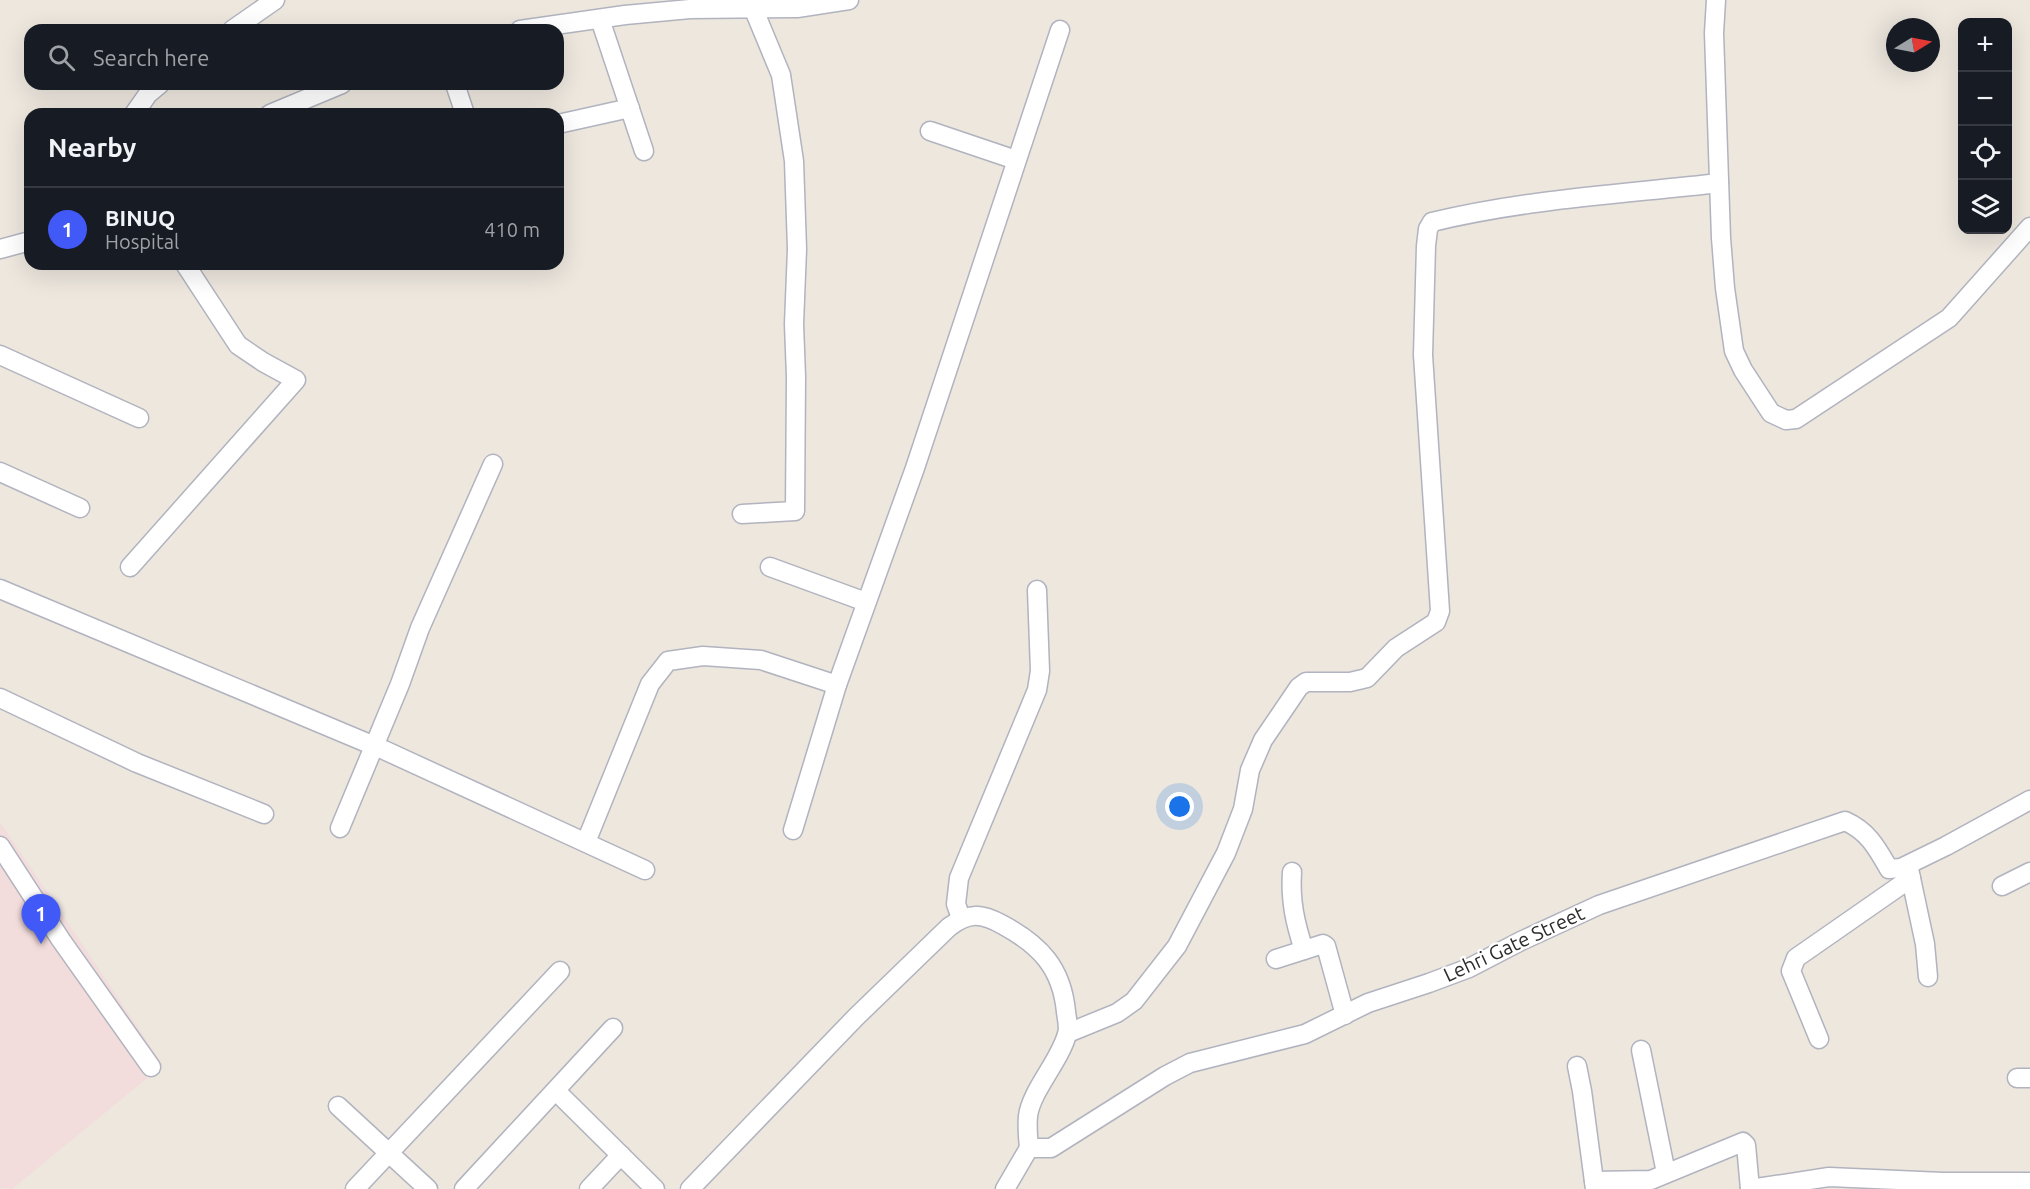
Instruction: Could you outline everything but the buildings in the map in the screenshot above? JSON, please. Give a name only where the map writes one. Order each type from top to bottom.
[{"type":"street","points":[[240,24],[274,0]]},
{"type":"street","points":[[564,24],[691,4],[754,10],[797,8],[849,0]]},
{"type":"street","points":[[1716,0],[1714,33],[1720,238],[1725,288],[1734,351],[1743,370],[1771,413],[1786,420],[1805,415],[1949,318],[2030,227]]},
{"type":"street","points":[[742,514],[795,511],[794,324],[797,249],[794,161],[781,75],[754,10]]},
{"type":"street","points":[[600,19],[644,151]]},
{"type":"street","points":[[793,830],[837,685],[915,468],[1060,30]]},
{"type":"street","points":[[138,108],[153,90]]},
{"type":"street","points":[[284,108],[328,90]]},
{"type":"street","points":[[457,90],[463,108]]},
{"type":"street","points":[[564,123],[630,108]]},
{"type":"street","points":[[930,130],[1016,160]]},
{"type":"street","points":[[1068,1032],[1117,1012],[1134,1001],[1177,946],[1226,853],[1243,809],[1250,770],[1263,740],[1299,687],[1306,682],[1350,682],[1367,678],[1396,648],[1436,622],[1440,611],[1423,355],[1426,246],[1428,229],[1432,222],[1468,213],[1719,183]]},
{"type":"street","points":[[0,249],[24,243]]},
{"type":"street","points":[[130,567],[296,380],[238,345],[189,270]]},
{"type":"street","points":[[0,355],[139,418]]},
{"type":"street","points":[[340,828],[400,684],[420,628],[493,464]]},
{"type":"street","points":[[0,472],[80,508]]},
{"type":"street","points":[[770,567],[867,602]]},
{"type":"street","points":[[0,589],[375,746],[645,870]]},
{"type":"street","points":[[961,918],[956,904],[959,878],[1037,690],[1040,671],[1037,590]]},
{"type":"street","points":[[586,842],[650,684],[668,661],[703,656],[761,660],[837,685]]},
{"type":"street","points":[[0,698],[136,763],[264,814]]},
{"type":"street","points":[[1819,1039],[1791,971],[1796,958],[1910,871],[2030,800]]},
{"type":"street","name":"Lehri Gate Street","points":[[1029,1148],[1051,1148],[1165,1076],[1190,1064],[1305,1034],[1368,1003],[1469,968],[1512,945],[1599,905],[1845,821],[1859,827],[1869,837],[1889,869],[1901,868],[1910,871]]},
{"type":"street","points":[[1,848],[61,940],[151,1067]]},
{"type":"street","points":[[1910,871],[1925,944],[1928,977]]},
{"type":"street","points":[[1292,872],[1290,893],[1295,922],[1304,950]]},
{"type":"street","points":[[2002,886],[2030,872]]},
{"type":"street","points":[[690,1189],[856,1017],[949,927],[961,918],[976,915],[1001,924],[1031,942],[1048,959],[1065,992],[1068,1032],[1053,1066],[1035,1096],[1028,1115],[1029,1148],[1005,1189]]},
{"type":"street","points":[[1276,959],[1323,944],[1326,946],[1345,1015]]},
{"type":"street","points":[[355,1189],[560,971]]},
{"type":"street","points":[[464,1189],[614,1028]]},
{"type":"street","points":[[1641,1050],[1666,1173]]},
{"type":"street","points":[[1577,1066],[1594,1185],[1651,1179],[1743,1142],[1746,1145],[1750,1189],[1829,1177],[1943,1182],[2030,1182]]},
{"type":"street","points":[[556,1091],[655,1189]]},
{"type":"street","points":[[338,1106],[428,1189]]},
{"type":"street","points":[[589,1189],[621,1155]]},
{"type":"shaded area","points":[[0,822],[163,1065],[12,1189],[0,1188]]},
{"type":"place","name":"BINUQ","points":[[41,944]]}]
